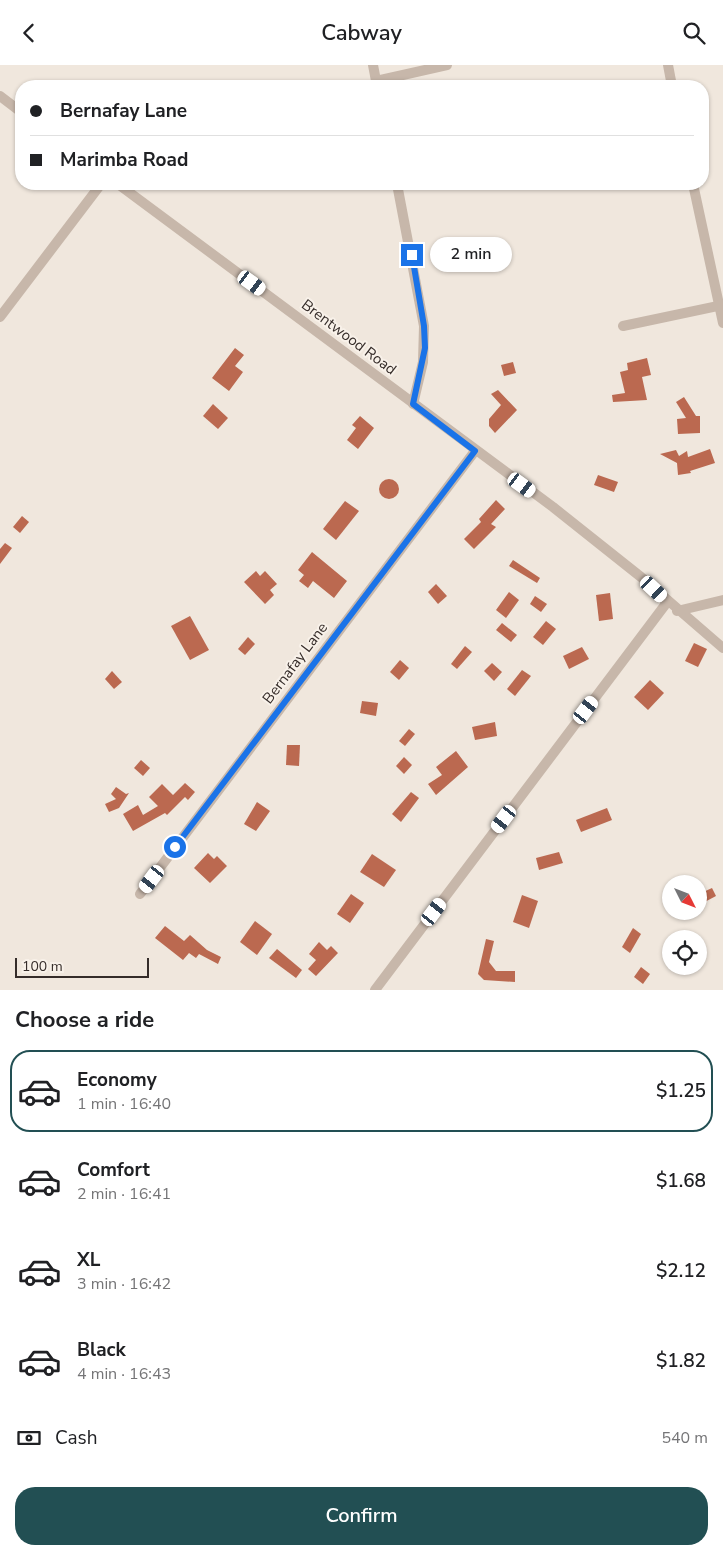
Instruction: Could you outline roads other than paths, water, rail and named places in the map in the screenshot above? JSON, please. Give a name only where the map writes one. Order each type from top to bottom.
[{"type":"street","points":[[372,65],[376,80]]},
{"type":"street","points":[[392,80],[447,65]]},
{"type":"street","points":[[668,65],[671,80]]},
{"type":"street","points":[[0,96],[15,107]]},
{"type":"street","points":[[0,317],[96,190]]},
{"type":"street","name":"Brentwood Road","points":[[126,190],[560,513],[641,577],[677,611],[723,648]]},
{"type":"street","points":[[398,190],[424,326],[424,362],[413,404]]},
{"type":"street","points":[[694,190],[721,305],[723,323]]},
{"type":"street","points":[[623,326],[721,305]]},
{"type":"street","name":"Bernafay Lane","points":[[140,894],[475,451]]},
{"type":"street","points":[[677,611],[723,600]]},
{"type":"street","points":[[375,990],[668,601]]}]
